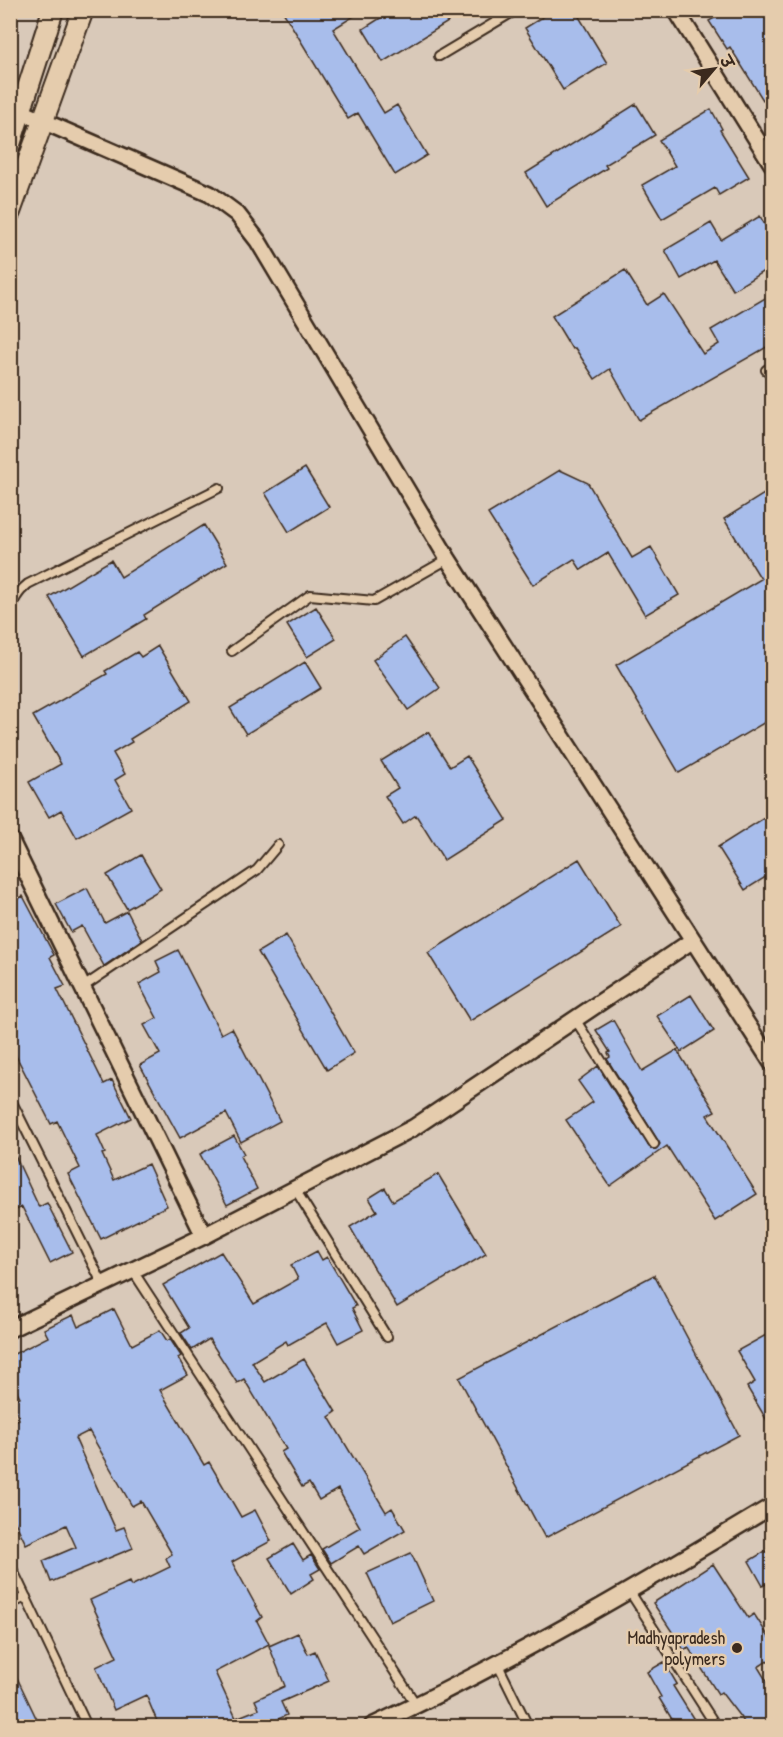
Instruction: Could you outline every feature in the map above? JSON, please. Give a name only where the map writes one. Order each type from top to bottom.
[{"type":"street","points":[[10,144],[16,111],[53,10]]},
{"type":"street","points":[[10,212],[83,10]]},
{"type":"street","points":[[680,12],[772,164]]},
{"type":"street","points":[[16,111],[44,120],[210,194],[237,213],[258,241],[448,559],[772,1063]]},
{"type":"street","points":[[10,839],[204,1236]]},
{"type":"street","points":[[10,1329],[204,1236],[413,1128],[693,940]]},
{"type":"street","points":[[372,1726],[498,1665],[630,1592],[772,1506]]},
{"type":"lane","points":[[439,56],[516,10]]},
{"type":"lane","points":[[10,615],[13,601],[19,591],[28,584],[219,488]]},
{"type":"lane","points":[[232,651],[310,595],[374,601],[448,559]]},
{"type":"lane","points":[[82,987],[257,870],[278,845]]},
{"type":"lane","points":[[575,1019],[654,1144]]},
{"type":"lane","points":[[10,1098],[103,1285]]},
{"type":"lane","points":[[295,1189],[387,1337]]},
{"type":"lane","points":[[133,1271],[417,1706]]},
{"type":"lane","points":[[10,1564],[87,1726]]},
{"type":"lane","points":[[630,1592],[716,1726]]},
{"type":"lane","points":[[10,1604],[26,1597]]},
{"type":"lane","points":[[498,1665],[528,1726]]},
{"type":"building","points":[[282,10],[364,10],[333,29],[384,113],[397,105],[427,155],[395,175],[358,113],[348,119]]},
{"type":"building","points":[[393,10],[441,10],[448,22],[383,62],[363,29]]},
{"type":"building","points":[[554,10],[575,10],[607,63],[563,90],[525,28]]},
{"type":"building","points":[[715,10],[772,10],[772,94],[763,100],[730,47],[727,49],[709,21],[718,16]]},
{"type":"building","points":[[636,104],[655,135],[605,165],[607,168],[546,206],[526,173]]},
{"type":"building","points":[[711,109],[722,129],[720,130],[749,177],[719,195],[715,188],[662,219],[642,185],[675,166],[659,140]]},
{"type":"building","points":[[760,216],[772,238],[772,266],[733,290],[714,260],[681,279],[665,250],[711,223],[721,240]]},
{"type":"building","points":[[625,270],[647,305],[664,294],[703,354],[719,344],[711,330],[772,294],[772,344],[639,420],[610,369],[595,379],[575,348],[572,349],[552,316]]},
{"type":"building","points":[[305,468],[329,507],[289,532],[265,493]]},
{"type":"building","points":[[560,470],[588,483],[632,558],[651,547],[679,595],[645,615],[608,553],[581,570],[574,559],[533,585],[488,514]]},
{"type":"building","points":[[772,489],[772,718],[679,773],[616,665],[761,579],[724,519]]},
{"type":"building","points":[[204,525],[227,563],[144,615],[146,619],[84,656],[49,597],[111,560],[121,577]]},
{"type":"building","points":[[316,607],[336,639],[307,657],[287,625]]},
{"type":"building","points":[[405,637],[440,688],[408,710],[373,660]]},
{"type":"building","points":[[158,646],[191,701],[130,739],[132,742],[113,753],[125,774],[115,780],[131,808],[77,838],[61,810],[49,817],[29,782],[61,764],[33,716],[107,674],[105,671],[137,652],[141,657]]},
{"type":"building","points":[[305,662],[321,688],[246,734],[230,708]]},
{"type":"building","points":[[428,732],[450,767],[467,756],[507,820],[444,860],[416,815],[403,824],[385,796],[398,788],[381,761]]},
{"type":"building","points":[[772,813],[772,873],[745,890],[718,847]]},
{"type":"building","points":[[141,855],[161,889],[127,909],[107,875]]},
{"type":"building","points":[[579,859],[621,927],[470,1021],[428,953]]},
{"type":"building","points":[[87,888],[105,923],[127,911],[142,940],[104,966],[82,926],[71,932],[56,904]]},
{"type":"building","points":[[23,896],[54,955],[50,957],[65,986],[57,989],[104,1084],[112,1080],[131,1118],[97,1135],[105,1153],[102,1154],[114,1180],[148,1164],[167,1206],[101,1239],[68,1174],[80,1168],[57,1121],[51,1124],[10,1044],[10,903]]},
{"type":"building","points":[[286,935],[354,1053],[327,1070],[258,952]]},
{"type":"building","points":[[178,950],[221,1034],[232,1028],[280,1121],[241,1142],[226,1113],[180,1138],[140,1065],[160,1054],[144,1025],[157,1018],[139,984],[161,972],[156,961]]},
{"type":"building","points":[[691,995],[714,1031],[681,1052],[657,1016]]},
{"type":"building","points":[[613,1020],[642,1071],[677,1050],[715,1111],[707,1115],[757,1194],[715,1221],[667,1146],[610,1186],[566,1120],[593,1102],[578,1081],[598,1066],[649,1147],[655,1150],[660,1144],[607,1059],[610,1057],[608,1053],[610,1052],[596,1030]]},
{"type":"building","points":[[234,1136],[244,1154],[240,1156],[257,1189],[227,1205],[200,1154]]},
{"type":"building","points":[[10,1145],[39,1207],[47,1203],[72,1252],[50,1263],[22,1207],[10,1213]]},
{"type":"building","points":[[438,1174],[486,1254],[397,1307],[350,1227],[377,1211],[369,1198],[385,1188],[393,1201]]},
{"type":"building","points":[[317,1251],[322,1260],[327,1257],[356,1306],[352,1308],[363,1330],[338,1343],[327,1323],[288,1345],[286,1341],[252,1362],[265,1382],[304,1359],[336,1412],[329,1417],[386,1512],[392,1508],[405,1530],[364,1554],[359,1546],[331,1563],[322,1549],[360,1527],[338,1489],[319,1500],[309,1483],[302,1487],[281,1452],[286,1449],[244,1379],[237,1383],[209,1339],[192,1350],[181,1333],[189,1328],[163,1285],[221,1252],[254,1304],[298,1279],[291,1265]]},
{"type":"building","points":[[654,1275],[739,1435],[545,1538],[459,1378]]},
{"type":"building","points":[[114,1309],[132,1345],[160,1330],[167,1341],[170,1339],[181,1356],[178,1358],[188,1375],[160,1390],[204,1465],[209,1462],[241,1517],[255,1510],[271,1541],[232,1562],[262,1617],[257,1621],[269,1644],[215,1672],[236,1718],[259,1709],[255,1700],[285,1686],[269,1646],[298,1633],[308,1654],[315,1651],[329,1681],[281,1702],[287,1715],[264,1726],[159,1726],[146,1695],[114,1710],[96,1667],[117,1657],[90,1600],[129,1582],[131,1586],[170,1567],[166,1558],[172,1554],[141,1501],[132,1506],[89,1431],[75,1438],[116,1530],[124,1527],[133,1548],[51,1582],[43,1561],[76,1547],[66,1525],[26,1544],[10,1512],[10,1423],[19,1419],[11,1401],[20,1397],[10,1378],[10,1356],[48,1337],[44,1329],[73,1315],[78,1327]]},
{"type":"building","points":[[766,1335],[772,1347],[772,1429],[747,1387],[755,1382],[737,1351]]},
{"type":"building","points":[[293,1544],[303,1560],[311,1555],[320,1569],[311,1574],[314,1579],[291,1594],[269,1558]]},
{"type":"building","points":[[772,1547],[772,1580],[763,1586],[749,1561]]},
{"type":"building","points":[[411,1553],[433,1601],[390,1622],[367,1573]]},
{"type":"building","points":[[713,1564],[748,1618],[754,1614],[772,1642],[772,1658],[758,1667],[772,1690],[772,1726],[747,1726],[721,1692],[718,1694],[688,1647],[684,1650],[653,1603]]},
{"type":"building","points":[[664,1662],[677,1684],[673,1686],[698,1726],[676,1726],[659,1698],[661,1697],[647,1672]]},
{"type":"building","points":[[10,1663],[40,1726],[10,1726]]},
{"type":"place","name":"Madhyapradesh polymers","points":[[737,1648]]}]
